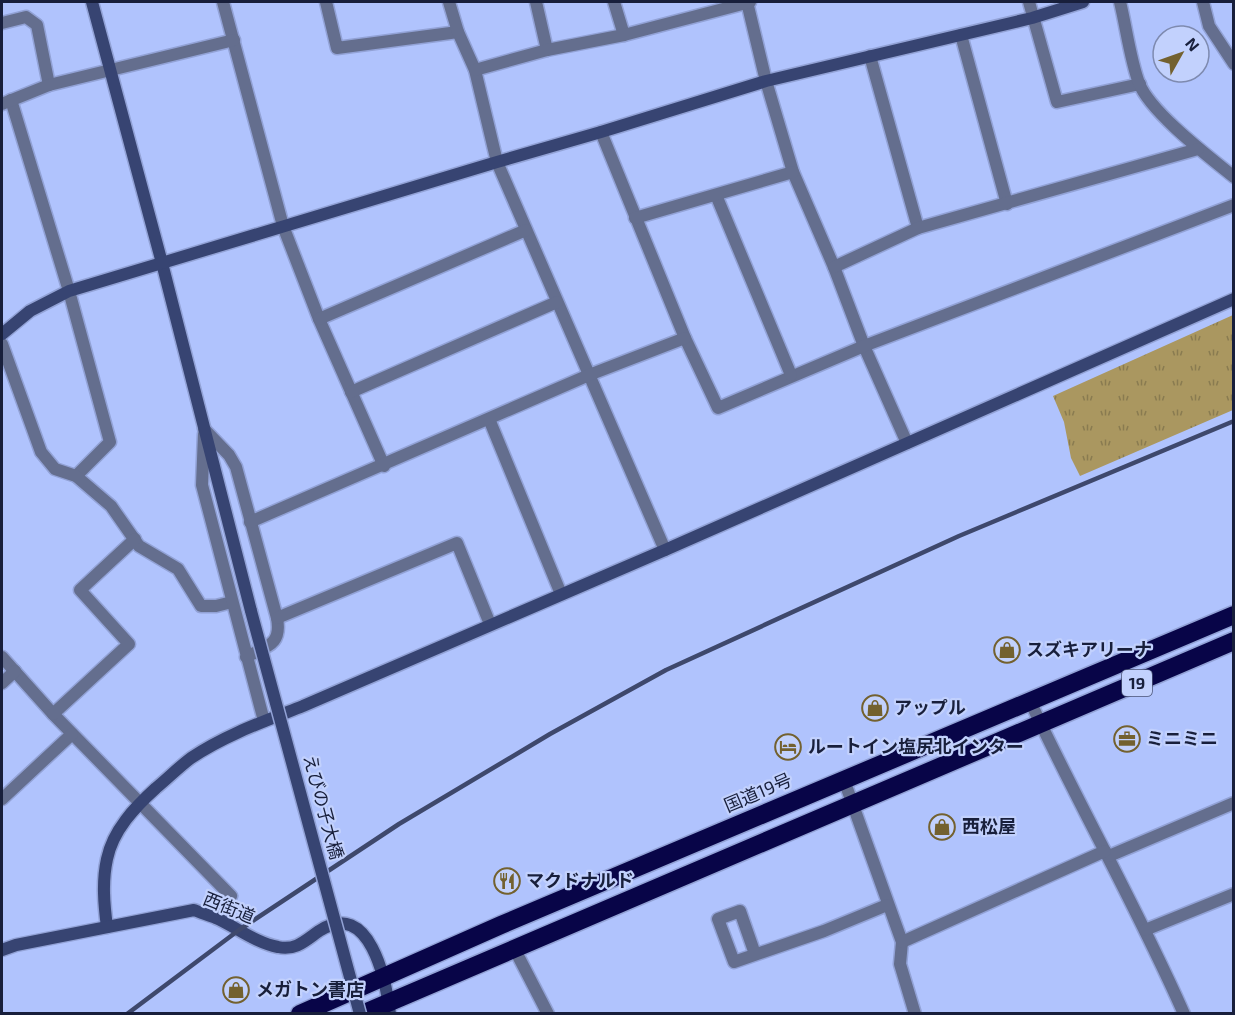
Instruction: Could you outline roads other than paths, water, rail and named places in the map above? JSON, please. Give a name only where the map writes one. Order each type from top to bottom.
[{"type":"highway","name":"国道19号","points":[[300,1014],[1233,615]]},
{"type":"highway","name":"19","points":[[361,1014],[389,1008],[514,948],[1233,641]]},
{"type":"street","name":"えびの子大橋","points":[[92,2],[251,611],[361,1014]]},
{"type":"street","points":[[223,2],[283,226],[319,319],[384,466]]},
{"type":"street","points":[[326,2],[337,48],[458,32]]},
{"type":"street","points":[[449,2],[458,32],[475,70],[497,162],[664,550]]},
{"type":"street","points":[[536,2],[547,50]]},
{"type":"street","points":[[614,2],[624,34]]},
{"type":"street","points":[[475,70],[547,50],[624,34],[748,2],[766,81],[793,172],[834,267],[864,346],[907,443]]},
{"type":"street","points":[[1029,2],[1057,102],[1140,84]]},
{"type":"street","points":[[2,334],[30,311],[69,291],[766,81],[1032,18],[1083,2]]},
{"type":"street","points":[[1120,2],[1140,84],[1155,106],[1198,148],[1233,177]]},
{"type":"street","points":[[1203,2],[1209,26],[1233,64]]},
{"type":"street","points":[[2,23],[26,17],[37,25],[49,86]]},
{"type":"street","points":[[962,35],[1007,204]]},
{"type":"street","points":[[76,476],[110,441],[69,291],[6,102],[49,86],[234,40]]},
{"type":"street","points":[[870,56],[918,228]]},
{"type":"street","points":[[601,132],[685,338],[718,408],[791,375],[864,346],[1233,205]]},
{"type":"street","points":[[834,267],[918,228],[1198,148]]},
{"type":"street","points":[[635,218],[793,172]]},
{"type":"street","points":[[716,195],[791,375]]},
{"type":"street","points":[[319,319],[526,230]]},
{"type":"street","points":[[107,927],[103,897],[107,858],[119,830],[140,802],[189,760],[224,739],[664,550],[1233,299]]},
{"type":"street","points":[[351,392],[557,302]]},
{"type":"street","points":[[250,522],[384,466],[589,375],[685,338]]},
{"type":"street","points":[[2,344],[41,452],[55,469],[76,476],[111,506],[139,546],[178,569],[201,606],[216,606],[232,602]]},
{"type":"street","points":[[489,419],[561,594]]},
{"type":"street","points":[[204,429],[229,455],[236,467],[277,618],[279,632],[274,643],[246,657]]},
{"type":"street","points":[[204,429],[202,485],[264,721]]},
{"type":"street","points":[[53,714],[129,644],[80,590],[135,539]]},
{"type":"street","points":[[277,618],[457,543],[490,624]]},
{"type":"street","points":[[2,657],[72,734],[231,896],[216,918]]},
{"type":"street","points":[[2,683],[15,671]]},
{"type":"street","points":[[1030,701],[1183,1011],[1169,1014]]},
{"type":"street","points":[[2,799],[72,734]]},
{"type":"street","points":[[844,780],[902,942],[900,964],[915,1014]]},
{"type":"street","points":[[902,942],[1233,803]]},
{"type":"street","points":[[1145,930],[1233,894]]},
{"type":"street","points":[[755,954],[824,932],[887,905]]},
{"type":"street","name":"西街道","points":[[2,950],[194,910],[277,947],[289,948],[302,944],[320,931],[339,924],[351,925],[368,939],[377,955],[389,1008]]},
{"type":"street","points":[[514,948],[548,1014]]},
{"type":"railway","points":[[127,1014],[239,930],[399,824],[550,734],[666,670],[959,536],[1234,421]]},
{"type":"place","name":"スズキアリーナ","points":[[1007,650]]},
{"type":"place","name":"アップル","points":[[875,708]]},
{"type":"place","name":"ミニミニ","points":[[1127,739]]},
{"type":"place","name":"ルートイン塩尻北インター","points":[[788,747]]},
{"type":"place","name":"西松屋","points":[[942,827]]},
{"type":"place","name":"マクドナルド","points":[[507,881]]},
{"type":"place","name":"メガトン書店","points":[[236,990]]}]
